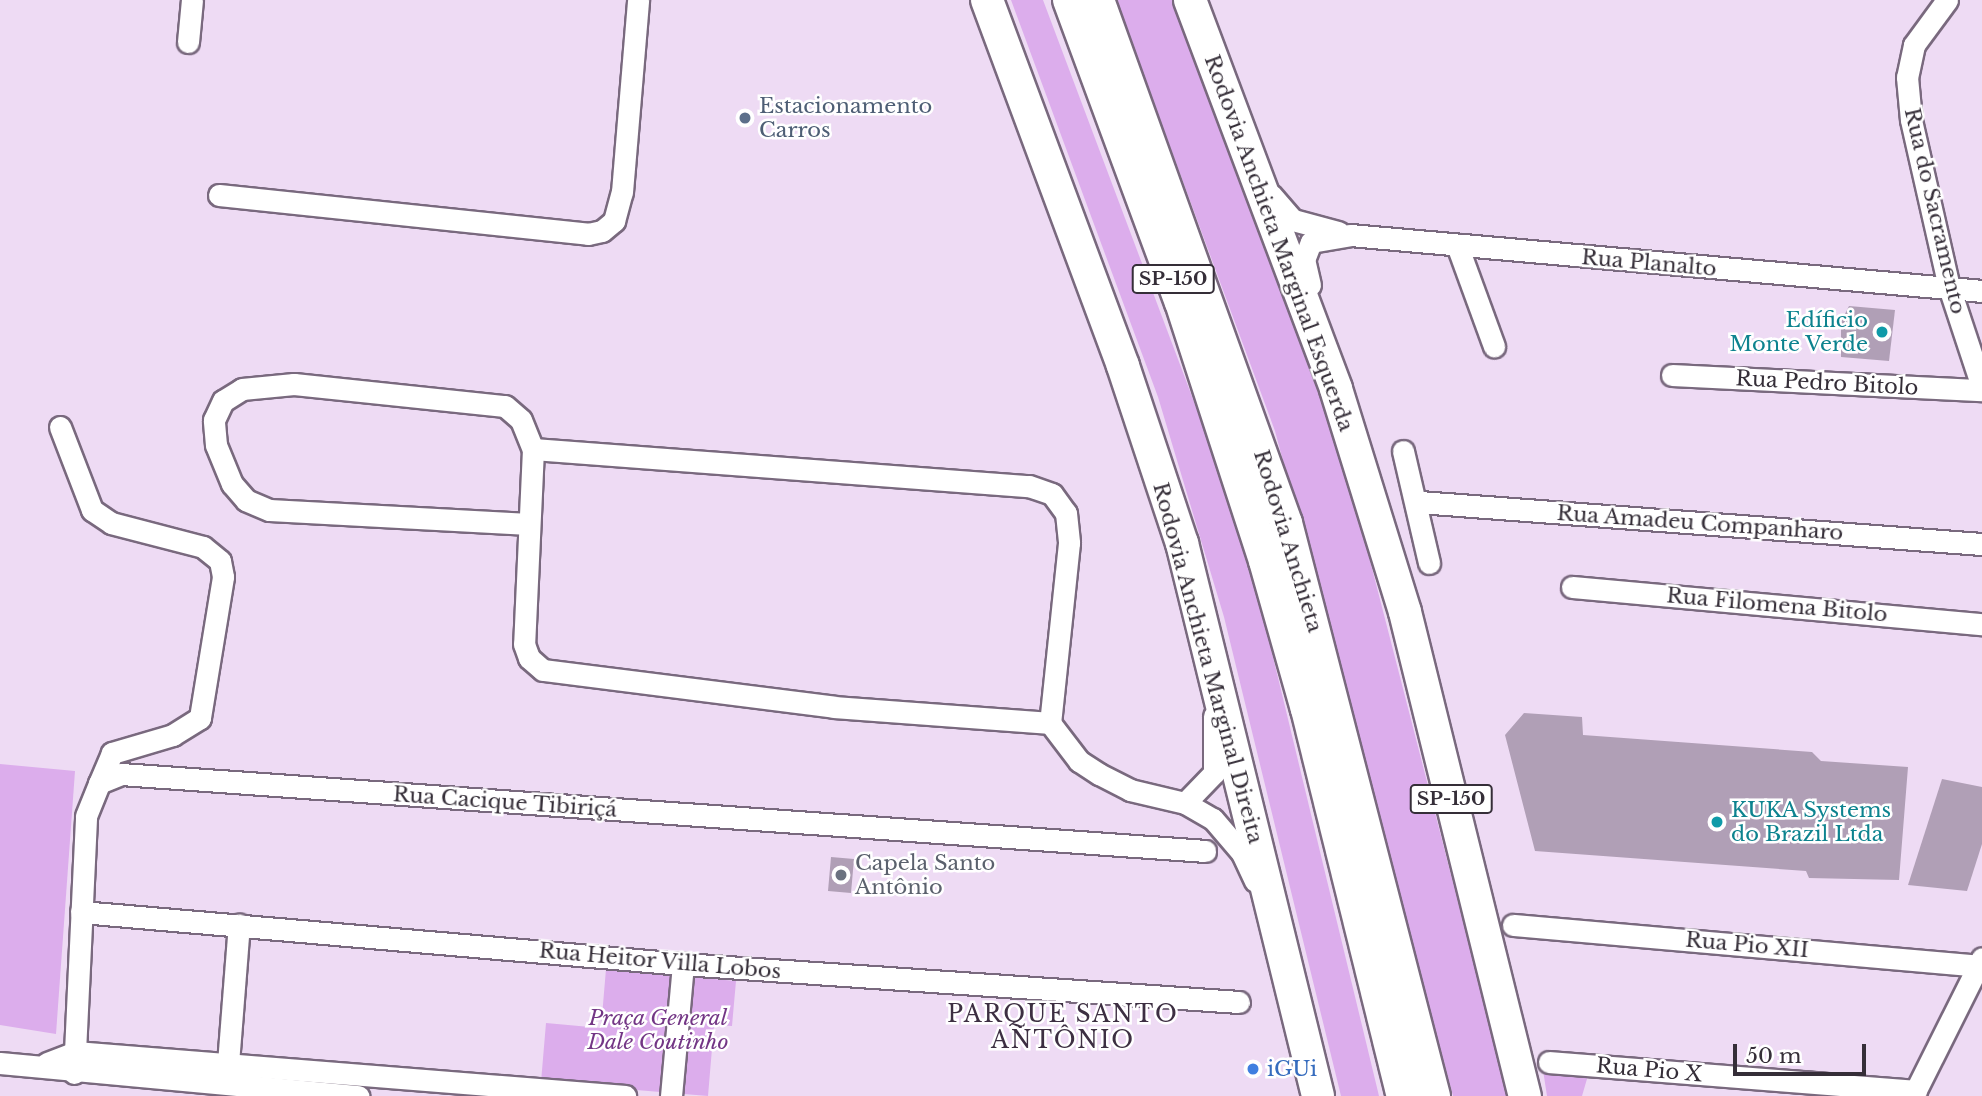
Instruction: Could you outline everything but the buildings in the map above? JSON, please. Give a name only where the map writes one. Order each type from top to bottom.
[{"type":"highway","name":"Rodovia Anchieta","points":[[1069,0],[1181,302],[1265,561],[1307,709],[1403,1096]]},
{"type":"highway","name":"Rodovia Anchieta","points":[[1098,0],[1286,523],[1434,1096]]},
{"type":"highway","name":"Rodovia Anchieta Marginal Esquerda","points":[[1189,0],[1336,389],[1405,612],[1525,1096]]},
{"type":"highway","name":"Rodovia Anchieta Marginal Direita","points":[[988,3],[1123,366],[1182,543],[1318,1096]]},
{"type":"street","points":[[188,42],[192,0]]},
{"type":"street","points":[[219,195],[588,234],[602,231],[614,221],[622,192],[638,0]]},
{"type":"street","name":"Rua do Sacramento","points":[[1947,0],[1914,45],[1907,77],[1911,120],[1949,287],[1982,389]]},
{"type":"street","name":"Rua Planalto","points":[[1247,154],[1286,215],[1350,235],[1982,291]]},
{"type":"street","name":"Rua Planalto","points":[[1336,389],[1304,260],[1311,242],[1350,235]]},
{"type":"street","points":[[1457,245],[1494,346]]},
{"type":"street","name":"Rua Pedro Bitolo","points":[[1672,375],[1982,389]]},
{"type":"street","points":[[528,524],[269,510],[246,500],[232,484],[216,445],[214,419],[232,395],[267,385],[485,401],[505,406],[521,420],[533,449],[524,644],[529,658],[543,670],[834,708],[1050,723]]},
{"type":"street","points":[[60,427],[92,510],[111,523],[203,547],[220,561],[223,577],[200,718],[173,736],[112,753],[86,816],[74,1062]]},
{"type":"street","points":[[533,449],[1015,485],[1052,494],[1066,513],[1069,543],[1050,723],[1079,761],[1099,774],[1130,790],[1185,803],[1229,836],[1280,934]]},
{"type":"street","points":[[1404,451],[1419,502],[1429,562]]},
{"type":"street","name":"Rua Amadeu Companharo","points":[[1419,502],[1982,544]]},
{"type":"street","name":"Rua Filomena Bitolo","points":[[1572,587],[1982,624]]},
{"type":"street","points":[[1185,803],[1214,773],[1211,668]]},
{"type":"street","name":"Rua Cacique Tibiriçá","points":[[99,783],[121,774],[1205,851]]},
{"type":"street","name":"Rua Heitor Villa Lobos","points":[[81,912],[682,964],[1239,1003]]},
{"type":"street","points":[[227,1075],[239,924]]},
{"type":"street","name":"Rua Pio XII","points":[[1513,925],[1981,963]]},
{"type":"street","points":[[1915,1093],[1981,963]]},
{"type":"street","points":[[671,1096],[682,964]]},
{"type":"street","points":[[1296,998],[1301,1096]]},
{"type":"street","points":[[7,1063],[74,1062],[227,1075],[625,1096]]},
{"type":"street","name":"Rua Pio X","points":[[1549,1062],[1915,1093]]},
{"type":"street","points":[[227,1075],[358,1096]]},
{"type":"green space","points":[[1011,0],[1043,0],[1211,447],[1260,603],[1379,1096],[1341,1096],[1224,617],[1158,397]]},
{"type":"green space","points":[[1116,0],[1175,0],[1303,336],[1342,452],[1508,1096],[1453,1096],[1275,431]]},
{"type":"green space","points":[[0,764],[75,771],[56,1034],[0,1025]]},
{"type":"green space","name":"Praça General Dale Coutinho","points":[[606,969],[736,981],[732,1026],[714,1025],[708,1096],[541,1082],[546,1023],[601,1028]]},
{"type":"green space","points":[[1543,1070],[1589,1072],[1582,1096],[1547,1096]]},
{"type":"place","name":"Estacionamento Carros","points":[[745,118]]},
{"type":"place","name":"Edíficio Monte Verde","points":[[1882,332]]},
{"type":"place","name":"KUKA Systems do Brazil Ltda","points":[[1717,822]]},
{"type":"place","name":"Capela Santo Antônio","points":[[841,875]]},
{"type":"place","name":"iGUi","points":[[1253,1069]]},
{"type":"district","name":"PARQUE SANTO ANTÔNIO","points":[[1063,1027]]}]
